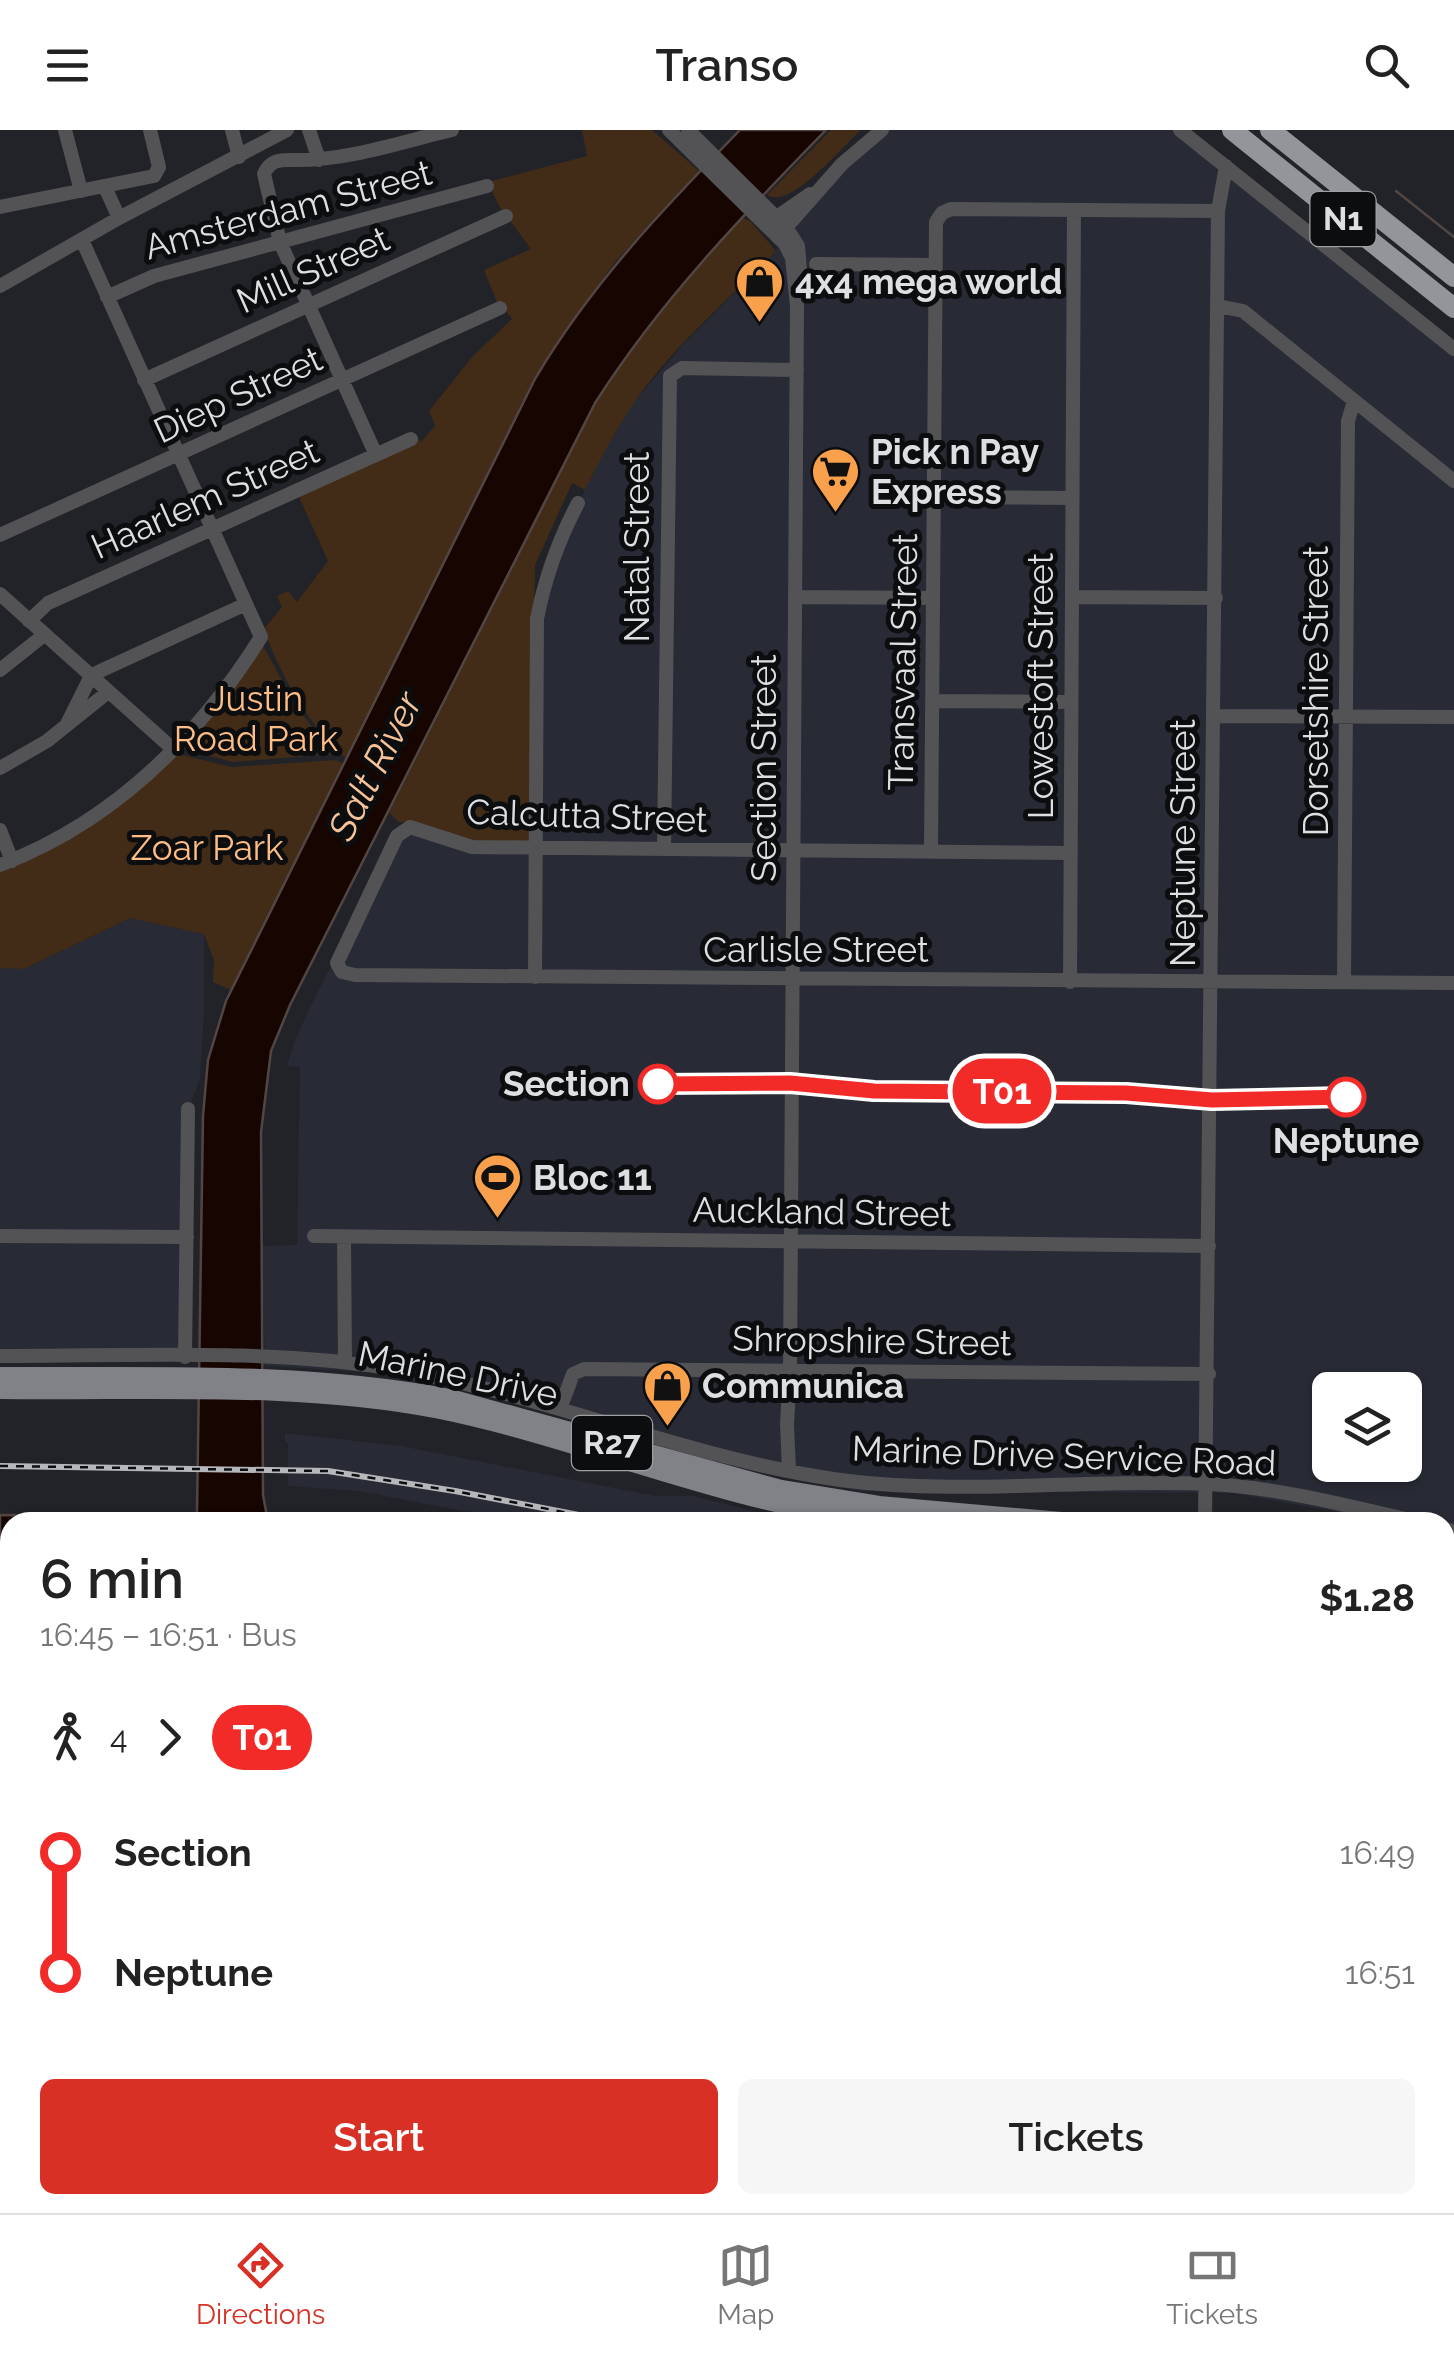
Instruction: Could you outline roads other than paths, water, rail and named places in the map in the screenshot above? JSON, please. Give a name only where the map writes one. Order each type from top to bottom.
[{"type":"highway","name":"N1","points":[[1232,130],[1454,308]]},
{"type":"highway","name":"N1","points":[[1270,130],[1454,278]]},
{"type":"main road","name":"Marine Drive","points":[[0,1376],[194,1385]]},
{"type":"main road","name":"Marine Drive","points":[[283,1385],[444,1411],[778,1504],[828,1512]]},
{"type":"main road","name":"Marine Drive","points":[[0,1390],[377,1386],[450,1398],[781,1489],[825,1498],[970,1512]]},
{"type":"street","points":[[66,130],[81,190]]},
{"type":"street","points":[[0,207],[156,174],[158,163],[150,130]]},
{"type":"street","points":[[232,130],[238,157]]},
{"type":"street","points":[[0,286],[287,130]]},
{"type":"street","points":[[309,130],[319,160]]},
{"type":"street","points":[[376,455],[280,242],[264,178],[268,166],[281,160],[319,160],[452,130]]},
{"type":"street","name":"Section Street","points":[[670,130],[703,154],[777,226],[800,255],[790,1371],[786,1424],[789,1471]]},
{"type":"street","name":"Section Street","points":[[688,130],[703,154]]},
{"type":"street","points":[[777,226],[882,130]]},
{"type":"street","points":[[1180,130],[1454,349]]},
{"type":"street","name":"Neptune Street","points":[[1206,1512],[1218,210],[1226,166]]},
{"type":"street","name":"Amsterdam Street","points":[[107,297],[154,276],[487,186]]},
{"type":"street","points":[[105,187],[119,218]]},
{"type":"street","name":"Lowestoft Street","points":[[1070,982],[1074,210]]},
{"type":"street","name":"Transvaal Street","points":[[931,850],[936,222],[946,211],[1218,210]]},
{"type":"street","name":"Mill Street","points":[[144,380],[506,216]]},
{"type":"street","points":[[0,830],[6,863],[89,823],[130,792],[174,750],[261,638],[82,240]]},
{"type":"street","points":[[816,264],[935,265]]},
{"type":"street","points":[[1218,306],[1242,311],[1454,482]]},
{"type":"street","name":"Diep Street","points":[[2,528],[179,454],[500,308]]},
{"type":"street","name":"Natal Street","points":[[664,849],[670,376],[682,368],[797,370]]},
{"type":"street","name":"Dorsetshire Street","points":[[1344,982],[1348,421],[1354,401]]},
{"type":"street","name":"Haarlem Street","points":[[29,620],[44,605],[411,439]]},
{"type":"street","points":[[934,497],[1072,498]]},
{"type":"street","points":[[535,977],[537,619],[556,545],[578,502]]},
{"type":"street","points":[[0,594],[174,750]]},
{"type":"street","points":[[796,597],[933,598]]},
{"type":"street","points":[[1072,597],[1216,598]]},
{"type":"street","points":[[67,724],[90,678],[108,666],[246,604]]},
{"type":"street","points":[[0,670],[44,634]]},
{"type":"street","points":[[0,768],[47,741],[108,692]]},
{"type":"street","points":[[933,701],[1070,702]]},
{"type":"street","points":[[1214,716],[1454,717]]},
{"type":"street","name":"Calcutta Street","points":[[406,828],[464,846],[536,849],[1070,853]]},
{"type":"street","name":"Carlisle Street","points":[[406,828],[396,836],[339,954],[340,970],[355,975],[1454,983]]},
{"type":"street","points":[[188,1109],[186,1237],[191,1357]]},
{"type":"street","points":[[0,1236],[186,1237]]},
{"type":"street","name":"Auckland Street","points":[[314,1236],[1209,1246]]},
{"type":"street","points":[[344,1237],[345,1362]]},
{"type":"street","name":"Marine Drive Service Road","points":[[0,1356],[345,1362],[450,1380],[763,1467],[878,1484],[1208,1484],[1296,1494],[1374,1512]]},
{"type":"street","name":"Shropshire Street","points":[[560,1409],[573,1374],[584,1368],[1209,1374]]},
{"type":"water","name":"Salt River","points":[[740,130],[826,130],[675,294],[595,403],[290,1005],[271,1051],[261,1132],[266,1512],[197,1512],[203,1116],[208,1060],[226,1001],[535,379],[604,279]]},
{"type":"waterway","points":[[1396,191],[1454,237]]},
{"type":"railway","points":[[0,1466],[328,1471],[563,1512]]},
{"type":"place","name":"4x4 mega world","points":[[760,324]]},
{"type":"place","name":"Pick n Pay Express","points":[[836,514]]},
{"type":"place","name":"Section","points":[[658,1084]]},
{"type":"place","name":"Neptune","points":[[1346,1097]]},
{"type":"place","name":"Bloc 11","points":[[498,1220]]},
{"type":"place","name":"Communica","points":[[667,1428]]},
{"type":"park label","name":"Justin Road Park","points":[[256,719]]},
{"type":"park label","name":"Zoar Park","points":[[207,848]]}]
